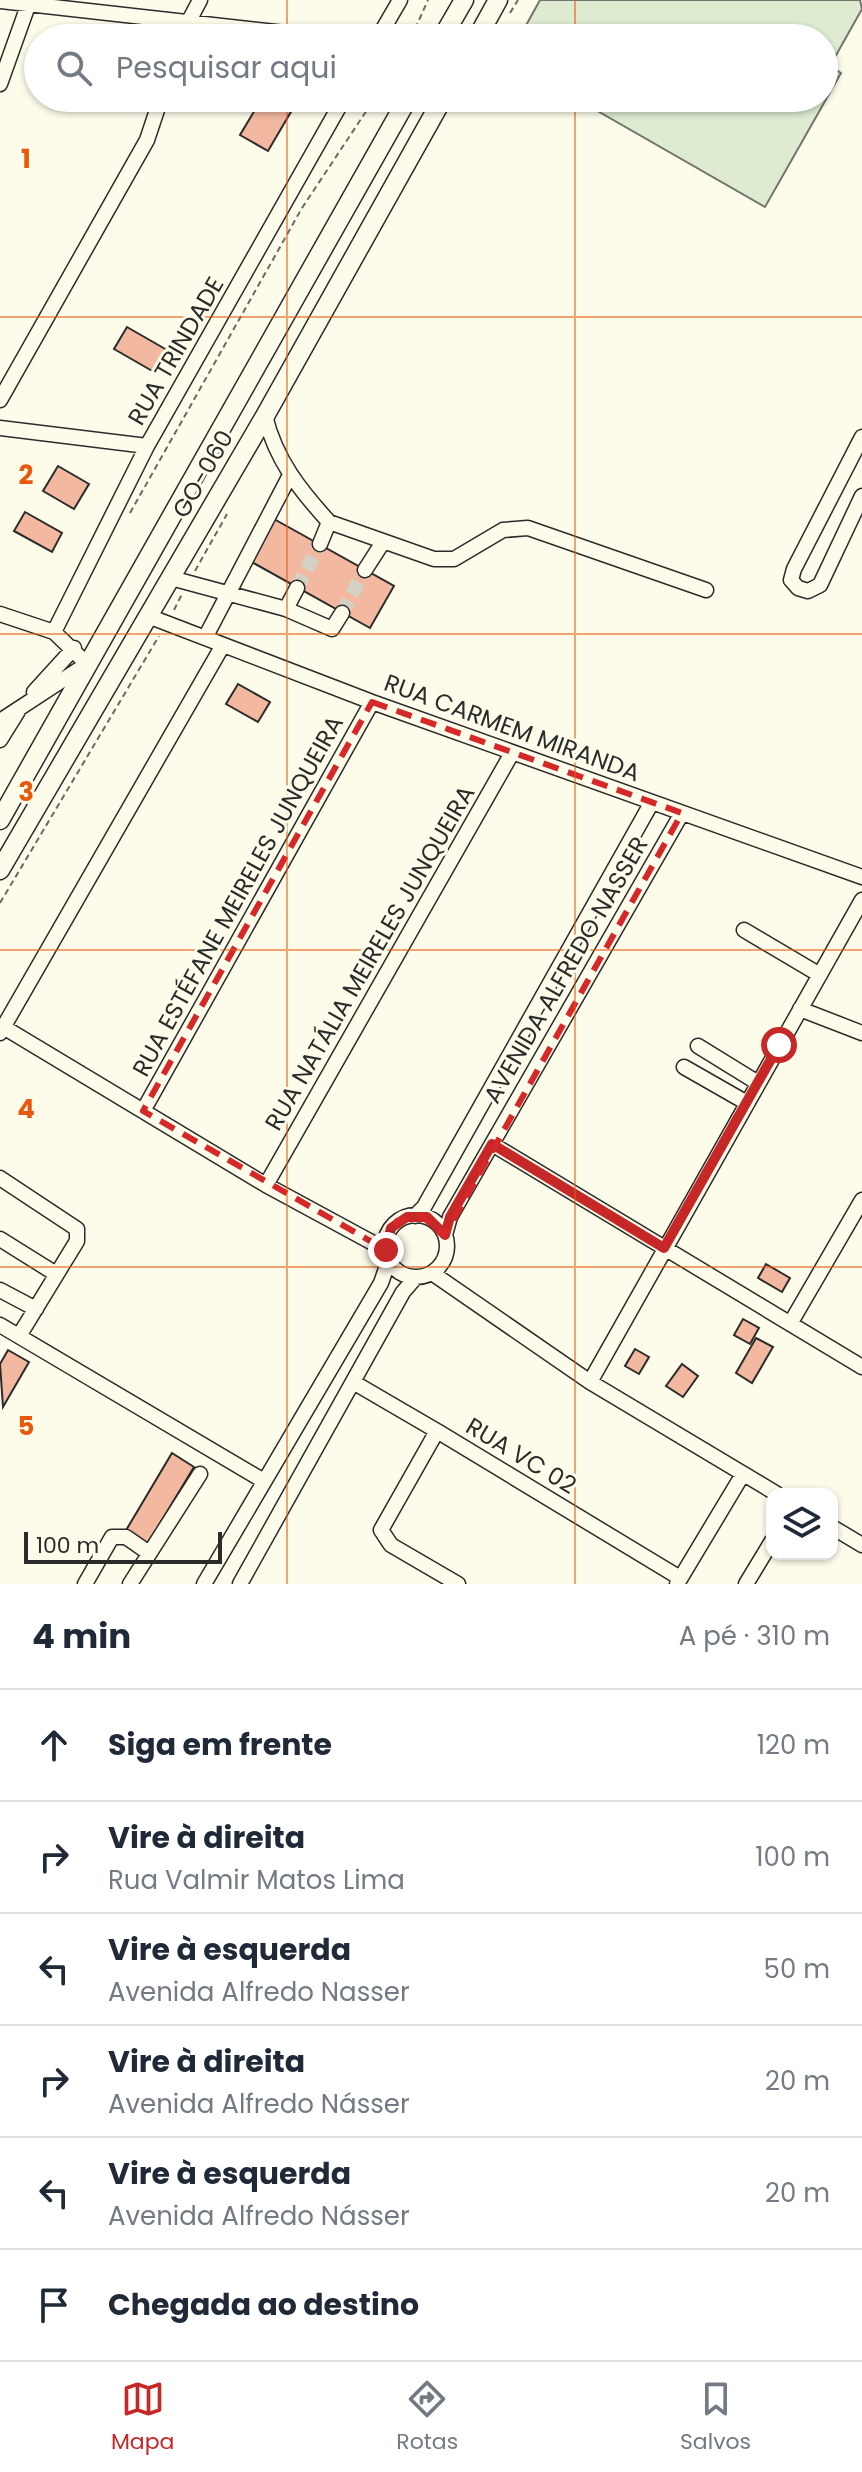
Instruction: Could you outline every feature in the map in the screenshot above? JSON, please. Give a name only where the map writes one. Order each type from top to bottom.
[{"type":"main road","points":[[450,24],[464,0]]},
{"type":"main road","points":[[485,24],[498,0]]},
{"type":"main road","name":"GO-060","points":[[0,820],[400,112]]},
{"type":"main road","name":"GO-060","points":[[0,870],[265,416],[435,112]]},
{"type":"street","points":[[186,22],[200,0]]},
{"type":"street","points":[[386,24],[400,0]]},
{"type":"street","points":[[0,1],[204,24]]},
{"type":"street","points":[[0,84],[29,2]]},
{"type":"street","points":[[0,400],[147,140],[156,112]]},
{"type":"street","name":"RUA TRINDADE","points":[[54,632],[147,446],[336,112]]},
{"type":"street","points":[[265,416],[270,438],[289,477],[329,522],[434,559],[454,559],[503,530],[528,528],[706,590]]},
{"type":"street","points":[[0,428],[147,446]]},
{"type":"street","points":[[862,437],[794,569],[791,580],[798,588],[808,591],[820,585],[862,496]]},
{"type":"street","points":[[205,638],[289,477]]},
{"type":"street","points":[[320,544],[329,522]]},
{"type":"street","points":[[365,570],[383,542]]},
{"type":"street","points":[[171,578],[286,609],[332,629],[342,613]]},
{"type":"street","points":[[286,609],[297,588]]},
{"type":"street","points":[[0,614],[54,632],[74,648],[87,664],[0,721]]},
{"type":"street","name":"RUA CARMEM MIRANDA","points":[[148,616],[372,702],[862,877]]},
{"type":"street","points":[[204,1584],[381,1283],[387,1255],[391,1228],[397,1221],[415,1216],[437,1223],[445,1235],[446,1255],[432,1273],[416,1277],[402,1274],[387,1255],[2,1030],[223,645]]},
{"type":"street","points":[[0,740],[20,708],[74,648]]},
{"type":"street","name":"RUA ESTÉFANE MEIRELES JUNQUEIRA","points":[[143,1111],[372,702]]},
{"type":"street","name":"RUA NATÁLIA MEIRELES JUNQUEIRA","points":[[266,1185],[512,753]]},
{"type":"street","name":"AVENIDA ALFREDO NASSER","points":[[415,1216],[424,1207],[652,802]]},
{"type":"street","name":"AVENIDA ALFREDO NASSER","points":[[445,1235],[450,1217],[682,813]]},
{"type":"street","points":[[590,1382],[862,900]]},
{"type":"street","points":[[744,930],[820,975]]},
{"type":"street","points":[[800,1009],[862,1033]]},
{"type":"street","points":[[698,1046],[758,1083]]},
{"type":"street","points":[[684,1067],[747,1103]]},
{"type":"street","points":[[492,1144],[862,1367]]},
{"type":"street","points":[[0,1178],[77,1229],[77,1241],[19,1336]]},
{"type":"street","points":[[790,1324],[862,1200]]},
{"type":"street","points":[[0,1239],[56,1274]]},
{"type":"street","points":[[432,1273],[590,1382],[767,1488]]},
{"type":"street","points":[[240,1584],[403,1292],[416,1277]]},
{"type":"street","points":[[0,1290],[36,1309]]},
{"type":"street","points":[[0,1325],[264,1481]]},
{"type":"street","points":[[345,1344],[367,1358]]},
{"type":"street","points":[[353,1382],[437,1431]]},
{"type":"street","name":"RUA VC 02","points":[[458,1584],[391,1545],[381,1530],[437,1431],[678,1581]]},
{"type":"street","points":[[130,1584],[200,1474]]},
{"type":"street","points":[[678,1581],[743,1474]]},
{"type":"street","points":[[838,1531],[862,1545]]},
{"type":"street","points":[[85,1584],[112,1537],[126,1537],[149,1553]]},
{"type":"street","points":[[746,1584],[766,1551]]},
{"type":"path","points":[[417,24],[428,0]]},
{"type":"path","points":[[130,514],[302,208],[366,112]]},
{"type":"highlighted area","points":[[372,702],[682,813],[445,1235],[420,1215],[397,1221],[386,1250],[143,1111]]},
{"type":"green space","points":[[540,0],[860,0],[862,9],[838,52],[838,24],[527,24]]},
{"type":"green space","points":[[599,112],[819,112],[765,207]]},
{"type":"building","points":[[254,112],[291,112],[268,151],[240,135]]},
{"type":"building","points":[[127,327],[167,350],[154,372],[114,349]]},
{"type":"building","points":[[58,466],[89,484],[74,509],[43,491]]},
{"type":"building","points":[[25,512],[62,533],[52,552],[14,531]]},
{"type":"building","points":[[274,519],[394,586],[370,628],[250,561]]},
{"type":"building","points":[[238,684],[270,702],[258,722],[226,704]]},
{"type":"building","points":[[766,1264],[790,1278],[782,1292],[758,1278]]},
{"type":"building","points":[[743,1319],[759,1328],[750,1344],[734,1335]]},
{"type":"building","points":[[756,1338],[773,1347],[752,1383],[736,1373]]},
{"type":"building","points":[[635,1349],[649,1357],[639,1374],[625,1366]]},
{"type":"building","points":[[8,1350],[29,1362],[3,1407],[0,1364]]},
{"type":"building","points":[[682,1364],[698,1376],[683,1397],[666,1386]]},
{"type":"building","points":[[172,1453],[194,1467],[147,1545],[125,1532]]},
{"type":"tunnel","points":[[297,588],[320,544]]},
{"type":"tunnel","points":[[342,613],[365,570]]},
{"type":"route","points":[[386,1250],[385,1243],[391,1228],[407,1217],[427,1217],[437,1223],[445,1235],[450,1217],[492,1144],[664,1248],[779,1045]]}]
